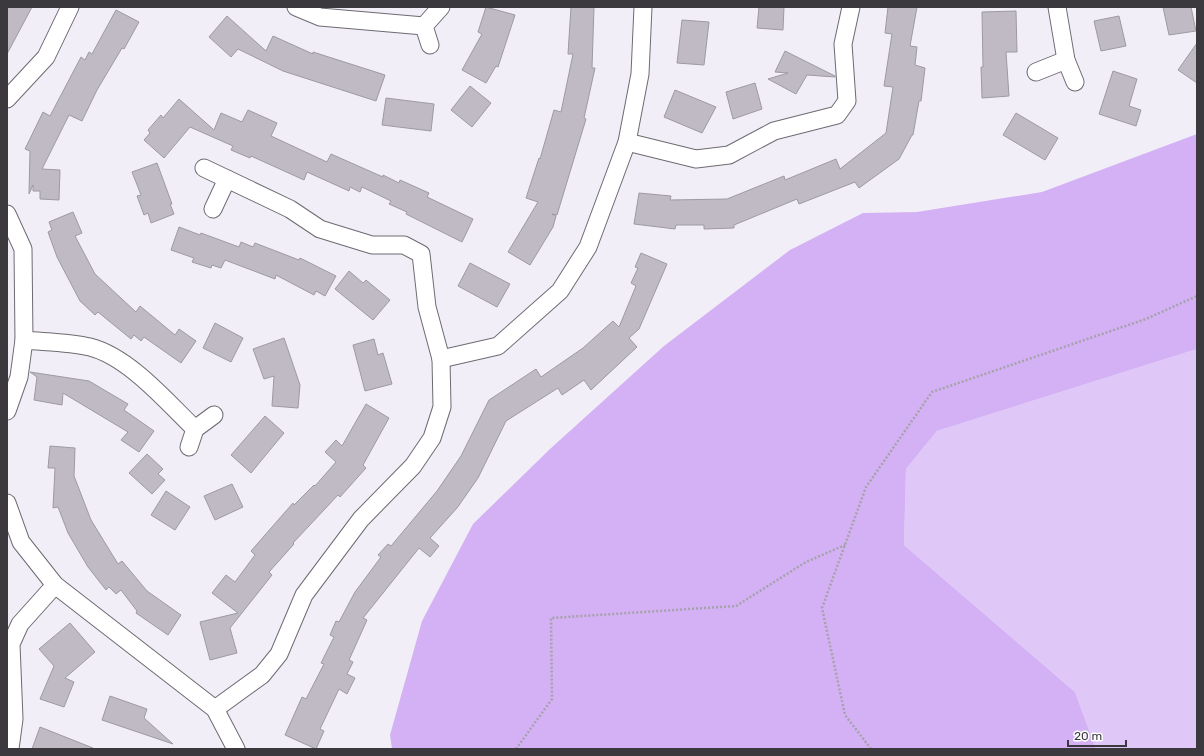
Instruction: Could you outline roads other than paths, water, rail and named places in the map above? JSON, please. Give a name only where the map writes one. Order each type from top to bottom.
[{"type":"street","points":[[7,99],[46,57],[70,7]]},
{"type":"street","points":[[296,7],[320,17],[424,26]]},
{"type":"street","points":[[424,26],[441,7]]},
{"type":"street","points":[[441,359],[498,346],[560,291],[588,247],[627,142],[640,74],[643,7]]},
{"type":"street","points":[[627,142],[696,159],[729,154],[774,131],[837,115],[847,101],[843,44],[851,7]]},
{"type":"street","points":[[1057,7],[1066,60],[1075,82]]},
{"type":"street","points":[[424,26],[430,45]]},
{"type":"street","points":[[1036,72],[1066,60]]},
{"type":"street","points":[[204,168],[290,209],[320,229],[372,245],[404,245],[421,254],[427,307],[441,359],[442,407],[432,438],[413,466],[361,519],[304,595],[279,654],[262,675],[215,709]]},
{"type":"street","points":[[212,209],[227,179]]},
{"type":"street","points":[[7,214],[23,249],[24,340],[19,377],[7,411]]},
{"type":"street","points":[[24,340],[90,347],[109,354],[136,373],[195,429]]},
{"type":"street","points":[[189,447],[195,429],[214,415]]},
{"type":"street","points":[[7,503],[21,542],[55,585],[215,709],[236,749]]},
{"type":"street","points":[[10,749],[14,718],[11,644],[20,624],[55,585]]}]
